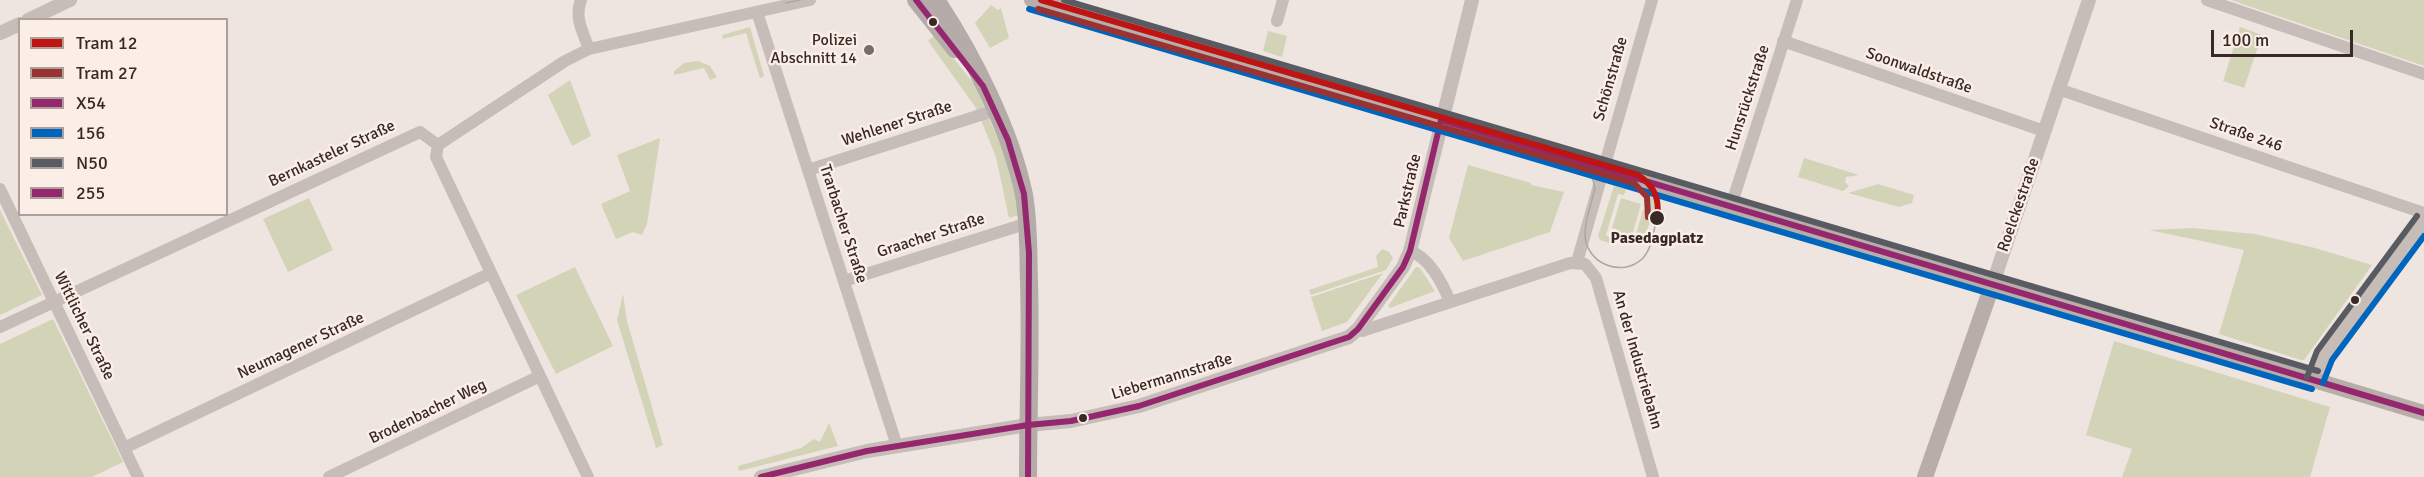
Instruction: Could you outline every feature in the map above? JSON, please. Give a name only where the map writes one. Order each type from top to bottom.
[{"type":"main road","points":[[916,0],[983,86]]},
{"type":"main road","points":[[936,0],[968,53],[996,110],[1017,169],[1028,223],[1030,297],[1028,477]]},
{"type":"main road","points":[[1032,0],[1993,283],[2424,413]]},
{"type":"main road","name":"Roelckestraße","points":[[1925,477],[1993,283]]},
{"type":"street","points":[[32,18],[70,0]]},
{"type":"street","points":[[581,0],[578,21],[589,49]]},
{"type":"street","points":[[588,477],[436,157],[438,145],[565,61],[589,49],[810,0]]},
{"type":"street","points":[[1277,21],[1282,0]]},
{"type":"street","name":"Parkstraße","points":[[1358,329],[1403,267],[1410,250],[1472,0]]},
{"type":"street","name":"Schönstraße","points":[[1605,169],[1652,0]]},
{"type":"street","name":"Hunsrückstraße","points":[[1731,206],[1797,0]]},
{"type":"street","name":"Roelckestraße","points":[[1993,283],[2089,0]]},
{"type":"street","points":[[2206,0],[2424,74]]},
{"type":"street","name":"Trarbacher Straße","points":[[757,12],[897,446]]},
{"type":"street","points":[[0,33],[18,25]]},
{"type":"street","name":"Soonwaldstraße","points":[[1783,41],[2044,131]]},
{"type":"street","name":"Straße 246","points":[[2058,89],[2424,213]]},
{"type":"street","name":"Wehlener Straße","points":[[808,170],[996,110]]},
{"type":"street","name":"Bernkasteler Straße","points":[[0,327],[420,132],[438,145]]},
{"type":"street","points":[[1577,262],[1605,169]]},
{"type":"street","name":"Wittlicher Straße","points":[[0,189],[138,477]]},
{"type":"street","points":[[2315,380],[2324,356],[2424,221]]},
{"type":"street","name":"Graacher Straße","points":[[844,282],[1028,223]]},
{"type":"street","name":"Parkstraße","points":[[1410,250],[1423,258],[1447,292],[1450,302]]},
{"type":"street","name":"Liebermannstraße","points":[[761,477],[840,457],[1028,425],[1071,421],[1164,399],[1349,337],[1358,329],[1362,331],[1577,262]]},
{"type":"street","name":"An der Industriebahn","points":[[1577,262],[1585,264],[1596,278],[1653,477]]},
{"type":"street","name":"Neumagener Straße","points":[[124,448],[491,273]]},
{"type":"street","name":"Brodenbacher Weg","points":[[329,477],[540,376]]},
{"type":"green space","points":[[2231,0],[2424,0],[2424,66]]},
{"type":"green space","points":[[991,5],[998,10],[1001,8],[1009,38],[990,48],[975,23]]},
{"type":"green space","points":[[750,27],[764,76],[760,78],[746,33],[723,39],[722,35]]},
{"type":"green space","points":[[2240,27],[2262,35],[2244,88],[2223,81]]},
{"type":"green space","points":[[1268,31],[1287,36],[1282,57],[1263,51]]},
{"type":"green space","points":[[935,35],[975,85],[1012,173],[1020,215],[1009,218],[996,157],[976,108],[928,41]]},
{"type":"green space","points":[[698,61],[710,66],[717,77],[710,80],[704,68],[674,75],[674,71],[684,63]]},
{"type":"green space","points":[[570,80],[591,136],[572,146],[548,95]]},
{"type":"green space","points":[[660,138],[647,224],[642,235],[633,232],[616,239],[601,204],[630,191],[617,155]]},
{"type":"green space","points":[[1804,158],[1859,175],[1846,177],[1845,182],[1849,186],[1843,191],[1798,177]]},
{"type":"green space","points":[[1468,165],[1531,183],[1531,185],[1564,192],[1550,232],[1463,261],[1449,238]]},
{"type":"green space","points":[[1878,184],[1914,195],[1912,203],[1899,207],[1848,193]]},
{"type":"green space","points":[[1614,186],[1626,189],[1624,195],[1618,194],[1606,235],[1610,238],[1609,243],[1600,240],[1598,236]]},
{"type":"green space","points":[[1646,196],[1654,198],[1656,202],[1643,244],[1634,242],[1643,210],[1646,211],[1648,202],[1645,200]]},
{"type":"green space","points":[[309,198],[333,250],[288,272],[263,219]]},
{"type":"green space","points":[[1621,198],[1641,204],[1631,239],[1614,235],[1616,229],[1612,228]]},
{"type":"green space","points":[[0,210],[42,295],[0,315]]},
{"type":"green space","points":[[2192,228],[2255,234],[2315,248],[2372,265],[2304,360],[2301,360],[2219,334],[2244,250],[2149,230]]},
{"type":"green space","points":[[1382,249],[1389,252],[1393,258],[1386,270],[1311,295],[1309,290],[1378,267],[1376,256]]},
{"type":"green space","points":[[575,267],[613,346],[556,374],[516,295]]},
{"type":"green space","points":[[1416,267],[1420,268],[1435,291],[1390,308],[1388,306]]},
{"type":"green space","points":[[1383,273],[1347,322],[1322,331],[1311,297]]},
{"type":"green space","points":[[2029,282],[2205,334],[2204,336],[2058,292],[2028,286]]},
{"type":"green space","points":[[623,294],[627,321],[663,445],[656,448],[617,320]]},
{"type":"green space","points":[[53,319],[123,462],[92,477],[0,477],[0,344]]},
{"type":"green space","points":[[2114,341],[2330,407],[2310,477],[2122,477],[2132,449],[2086,435]]},
{"type":"green space","points":[[829,423],[838,446],[739,471],[738,466],[801,448],[814,439],[820,442]]},
{"type":"tram line","points":[[786,3],[800,0]]},
{"type":"tram line","name":"12","points":[[1041,0],[1638,175],[1655,193],[1658,204],[1657,218]]},
{"type":"tram line","name":"27","points":[[1038,9],[1634,183],[1647,197],[1648,217]]},
{"type":"tram line","points":[[1562,158],[1584,168],[1593,181],[1595,188],[1585,234],[1591,253],[1598,260],[1606,265],[1625,267],[1643,258],[1649,249],[1657,218]]},
{"type":"transit line","name":"255","points":[[916,0],[983,86],[1008,140],[1024,194],[1029,253],[1028,477]]},
{"type":"transit line","name":"N50","points":[[1064,0],[2318,371]]},
{"type":"transit line","name":"156","points":[[1029,9],[2312,389]]},
{"type":"transit line","name":"X54","points":[[1441,120],[2424,413]]},
{"type":"transit line","name":"X54","points":[[761,477],[867,451],[1028,425],[1071,421],[1139,406],[1349,337],[1358,329],[1403,267],[1410,251],[1441,120]]},
{"type":"transit line","name":"N50","points":[[2307,377],[2317,351],[2417,216]]},
{"type":"transit line","name":"156","points":[[2323,383],[2332,360],[2424,236]]},
{"type":"place","name":"Polizei Abschnitt 14","points":[[869,50]]},
{"type":"place","name":"Pasedagplatz","points":[[1657,218]]}]
